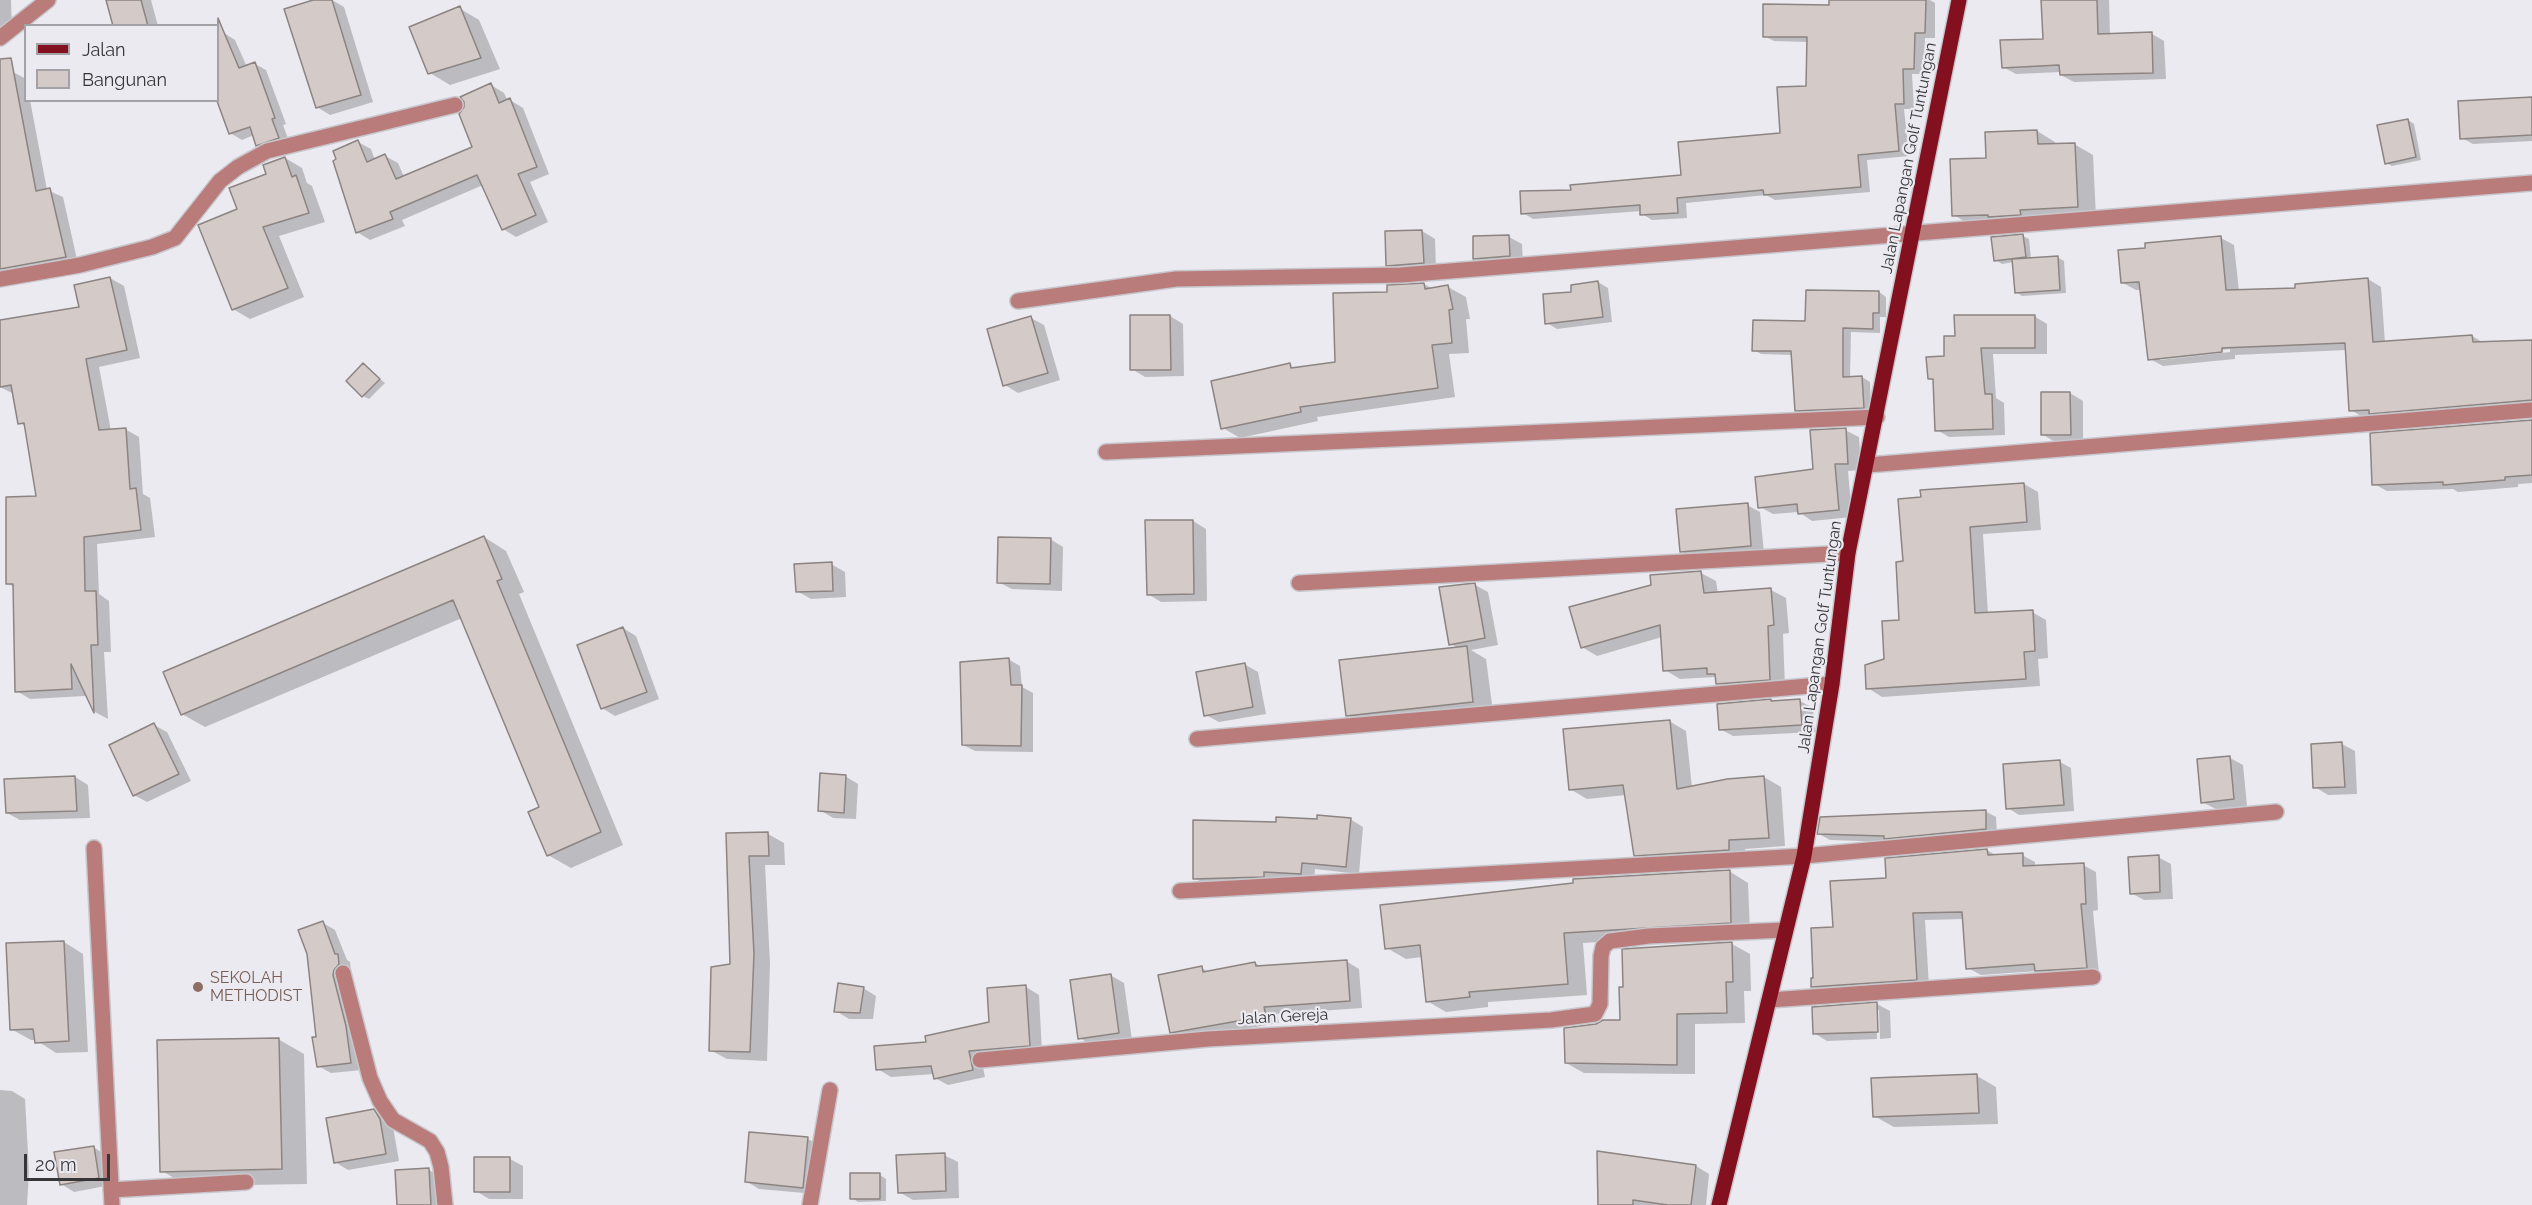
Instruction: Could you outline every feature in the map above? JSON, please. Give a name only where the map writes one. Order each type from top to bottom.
[{"type":"main road","name":"Jalan Lapangan Golf Tuntungan","points":[[1719,1205],[1804,856],[1832,684],[1848,553],[1868,465],[1959,0]]},
{"type":"street","points":[[0,38],[48,0]]},
{"type":"street","points":[[0,279],[80,266],[152,247],[175,238],[220,181],[238,167],[267,152],[455,105]]},
{"type":"street","points":[[1018,301],[1176,279],[1401,275],[2532,183]]},
{"type":"street","points":[[1868,465],[2532,410]]},
{"type":"street","points":[[1106,452],[1877,417]]},
{"type":"street","points":[[1299,583],[1848,553]]},
{"type":"street","points":[[1197,739],[1832,684]]},
{"type":"street","points":[[1180,891],[1804,856],[2276,812]]},
{"type":"street","points":[[94,848],[111,1198],[246,1182]]},
{"type":"street","name":"Jalan Gereja","points":[[980,1060],[1208,1039],[1551,1020],[1593,1011],[1603,947],[1610,941],[1649,936],[1785,930]]},
{"type":"street","points":[[343,973],[370,1078],[376,1093],[393,1120],[430,1141],[437,1152],[445,1205]]},
{"type":"street","points":[[1770,1000],[2093,977]]},
{"type":"street","points":[[810,1205],[830,1090]]},
{"type":"building","points":[[106,0],[141,0],[147,24],[112,24]]},
{"type":"building","points":[[313,0],[332,0],[361,95],[316,108],[284,9]]},
{"type":"building","points":[[1829,0],[1926,0],[1925,33],[1915,33],[1914,69],[1903,69],[1904,104],[1895,104],[1899,151],[1858,155],[1861,187],[1764,195],[1763,190],[1677,198],[1678,213],[1640,215],[1640,205],[1521,214],[1520,191],[1571,190],[1570,185],[1681,175],[1678,142],[1780,133],[1777,87],[1806,86],[1807,37],[1763,37],[1763,4],[1829,5]]},
{"type":"building","points":[[2041,0],[2097,0],[2098,34],[2152,32],[2153,73],[2060,75],[2059,65],[2002,68],[2000,40],[2043,39]]},
{"type":"building","points":[[460,6],[481,58],[428,74],[409,27]]},
{"type":"building","points":[[218,18],[239,68],[255,62],[275,118],[272,119],[279,138],[256,146],[250,127],[229,134],[217,102]]},
{"type":"building","points":[[11,58],[36,191],[50,188],[66,257],[0,269],[0,59]]},
{"type":"building","points":[[491,83],[499,103],[510,98],[537,167],[518,174],[536,215],[502,230],[477,175],[390,212],[393,219],[356,233],[333,161],[336,159],[333,151],[358,140],[367,162],[385,154],[396,179],[472,147],[459,114],[464,107],[464,102],[460,97]]},
{"type":"building","points":[[2532,97],[2532,135],[2460,139],[2458,101]]},
{"type":"building","points":[[2408,119],[2416,157],[2385,164],[2377,125]]},
{"type":"building","points":[[2037,130],[2038,144],[2075,143],[2078,207],[2020,210],[2021,215],[1952,216],[1950,159],[1986,158],[1985,132]]},
{"type":"building","points":[[285,157],[292,177],[296,175],[309,213],[263,227],[288,288],[232,310],[198,225],[237,209],[229,188],[266,174],[263,165]]},
{"type":"building","points":[[1422,230],[1424,263],[1386,266],[1385,231]]},
{"type":"building","points":[[2023,234],[2026,257],[1994,261],[1991,237]]},
{"type":"building","points":[[1509,235],[1510,256],[1473,259],[1473,236]]},
{"type":"building","points":[[2221,236],[2226,290],[2295,288],[2295,284],[2368,278],[2373,342],[2472,335],[2473,342],[2532,340],[2532,400],[2369,414],[2369,410],[2349,411],[2345,343],[2222,348],[2222,352],[2148,360],[2139,282],[2121,283],[2118,250],[2145,248],[2145,243]]},
{"type":"building","points":[[2058,256],[2060,290],[2015,293],[2012,259]]},
{"type":"building","points":[[110,277],[127,350],[86,359],[99,430],[126,428],[130,489],[136,488],[141,530],[84,537],[85,591],[96,591],[98,645],[91,645],[94,713],[71,664],[72,689],[15,692],[13,584],[6,584],[6,497],[36,496],[24,423],[18,424],[11,385],[0,387],[0,320],[79,307],[74,285]]},
{"type":"building","points":[[1598,281],[1603,317],[1545,324],[1543,294],[1571,292],[1571,285]]},
{"type":"building","points":[[1424,283],[1425,289],[1448,285],[1453,309],[1449,310],[1452,343],[1432,345],[1438,388],[1300,407],[1301,412],[1221,429],[1211,381],[1290,363],[1291,368],[1335,362],[1333,293],[1387,292],[1387,285]]},
{"type":"building","points":[[1806,290],[1879,291],[1879,313],[1873,313],[1873,329],[1843,328],[1843,377],[1862,376],[1864,408],[1795,411],[1791,351],[1752,351],[1753,320],[1805,321]]},
{"type":"building","points":[[1130,315],[1170,315],[1171,370],[1130,370]]},
{"type":"building","points":[[1954,315],[2035,315],[2035,348],[1981,348],[1985,394],[1992,394],[1993,429],[1935,431],[1933,379],[1928,379],[1926,357],[1944,356],[1944,336],[1955,336]]},
{"type":"building","points":[[1031,316],[1048,373],[1003,386],[987,329]]},
{"type":"building","points":[[363,363],[380,379],[362,397],[346,381]]},
{"type":"building","points":[[2041,392],[2070,392],[2071,435],[2041,435]]},
{"type":"building","points":[[2532,420],[2532,475],[2505,477],[2505,480],[2443,485],[2443,482],[2372,485],[2370,433]]},
{"type":"building","points":[[1846,428],[1848,464],[1835,464],[1839,510],[1798,514],[1797,504],[1758,508],[1755,477],[1813,469],[1810,430]]},
{"type":"building","points":[[2024,483],[2027,522],[1970,527],[1975,613],[2033,610],[2035,651],[2024,652],[2026,679],[1866,689],[1865,665],[1884,659],[1882,621],[1899,620],[1896,562],[1903,561],[1898,499],[1921,497],[1920,490]]},
{"type":"building","points":[[1748,503],[1751,546],[1680,552],[1676,509]]},
{"type":"building","points":[[1145,520],[1193,520],[1194,594],[1147,595]]},
{"type":"building","points":[[484,536],[502,579],[497,581],[601,832],[547,856],[528,812],[539,807],[453,600],[181,715],[163,672]]},
{"type":"building","points":[[998,537],[1051,538],[1050,584],[997,583]]},
{"type":"building","points":[[832,562],[833,591],[796,592],[794,564]]},
{"type":"building","points":[[1701,571],[1704,593],[1771,588],[1774,625],[1768,626],[1770,680],[1716,684],[1715,674],[1707,674],[1707,668],[1663,671],[1660,625],[1581,648],[1569,607],[1651,585],[1650,575]]},
{"type":"building","points":[[1475,583],[1485,638],[1449,645],[1439,587]]},
{"type":"building","points":[[623,627],[647,692],[601,709],[577,645]]},
{"type":"building","points":[[1467,646],[1473,702],[1346,716],[1339,660]]},
{"type":"building","points":[[1009,658],[1011,685],[1022,685],[1021,746],[962,745],[960,662]]},
{"type":"building","points":[[1245,663],[1253,707],[1204,716],[1196,672]]},
{"type":"building","points":[[1771,699],[1771,701],[1800,699],[1802,725],[1719,730],[1717,704]]},
{"type":"building","points":[[1670,720],[1677,789],[1727,779],[1764,776],[1769,838],[1729,840],[1729,850],[1634,856],[1623,785],[1569,790],[1563,729]]},
{"type":"building","points":[[154,723],[179,774],[133,796],[109,745]]},
{"type":"building","points":[[2342,742],[2345,787],[2313,788],[2311,744]]},
{"type":"building","points":[[2230,756],[2234,799],[2201,803],[2197,759]]},
{"type":"building","points":[[2060,760],[2064,805],[2006,809],[2003,764]]},
{"type":"building","points":[[820,773],[846,775],[844,813],[818,811]]},
{"type":"building","points":[[75,776],[77,811],[6,813],[4,779]]},
{"type":"building","points":[[1986,810],[1986,829],[1884,839],[1884,836],[1817,834],[1820,817]]},
{"type":"building","points":[[1317,815],[1351,818],[1346,867],[1302,863],[1301,874],[1264,872],[1264,877],[1193,879],[1193,820],[1276,822],[1276,817],[1317,819]]},
{"type":"building","points":[[768,832],[769,856],[749,856],[754,954],[750,1052],[709,1051],[711,967],[730,964],[726,833]]},
{"type":"building","points":[[1987,849],[1988,855],[2023,853],[2023,866],[2084,863],[2086,904],[2081,904],[2087,968],[2035,971],[2034,964],[1966,969],[1962,912],[1913,913],[1917,980],[1811,987],[1811,978],[1813,978],[1811,928],[1833,927],[1830,881],[1886,878],[1885,858]]},
{"type":"building","points":[[2159,855],[2160,892],[2130,894],[2128,857]]},
{"type":"building","points":[[1730,870],[1731,923],[1564,933],[1568,984],[1469,992],[1470,997],[1426,1002],[1420,945],[1385,949],[1380,905],[1573,883],[1573,879]]},
{"type":"building","points":[[323,921],[335,954],[338,954],[339,964],[333,975],[346,1026],[351,1063],[317,1067],[312,1037],[316,1037],[307,954],[298,930]]},
{"type":"building","points":[[64,941],[69,1041],[35,1043],[33,1029],[10,1030],[6,943]]},
{"type":"building","points":[[1732,942],[1733,982],[1726,982],[1727,1013],[1677,1014],[1677,1065],[1565,1063],[1564,1028],[1596,1024],[1603,1020],[1620,1020],[1619,987],[1623,987],[1622,949]]},
{"type":"building","points":[[1347,960],[1350,1001],[1264,1007],[1266,1016],[1170,1033],[1158,975],[1202,966],[1203,972],[1255,962],[1256,966]]},
{"type":"building","points":[[1111,974],[1119,1033],[1078,1039],[1070,980]]},
{"type":"building","points":[[838,983],[864,987],[860,1013],[834,1012]]},
{"type":"building","points":[[1026,985],[1030,1046],[969,1051],[973,1070],[934,1079],[931,1066],[876,1070],[874,1046],[926,1042],[925,1036],[989,1022],[987,988]]},
{"type":"building","points":[[1877,1002],[1878,1032],[1813,1034],[1812,1007]]},
{"type":"building","points":[[279,1038],[282,1169],[160,1172],[157,1040]]},
{"type":"building","points":[[1977,1074],[1979,1113],[1873,1117],[1871,1078]]},
{"type":"building","points":[[374,1109],[380,1119],[386,1154],[334,1163],[326,1118]]},
{"type":"building","points":[[749,1132],[808,1137],[803,1188],[745,1182]]},
{"type":"building","points":[[94,1146],[99,1178],[60,1185],[54,1152]]},
{"type":"building","points":[[1597,1151],[1696,1165],[1691,1205],[1668,1205],[1633,1200],[1633,1205],[1598,1205]]},
{"type":"building","points":[[945,1153],[946,1191],[898,1193],[896,1155]]},
{"type":"building","points":[[474,1157],[510,1157],[510,1192],[474,1192]]},
{"type":"building","points":[[429,1168],[431,1205],[397,1205],[395,1170]]},
{"type":"building","points":[[850,1173],[880,1173],[880,1199],[850,1199]]},
{"type":"place","name":"SEKOLAH METHODIST","points":[[198,987]]}]
